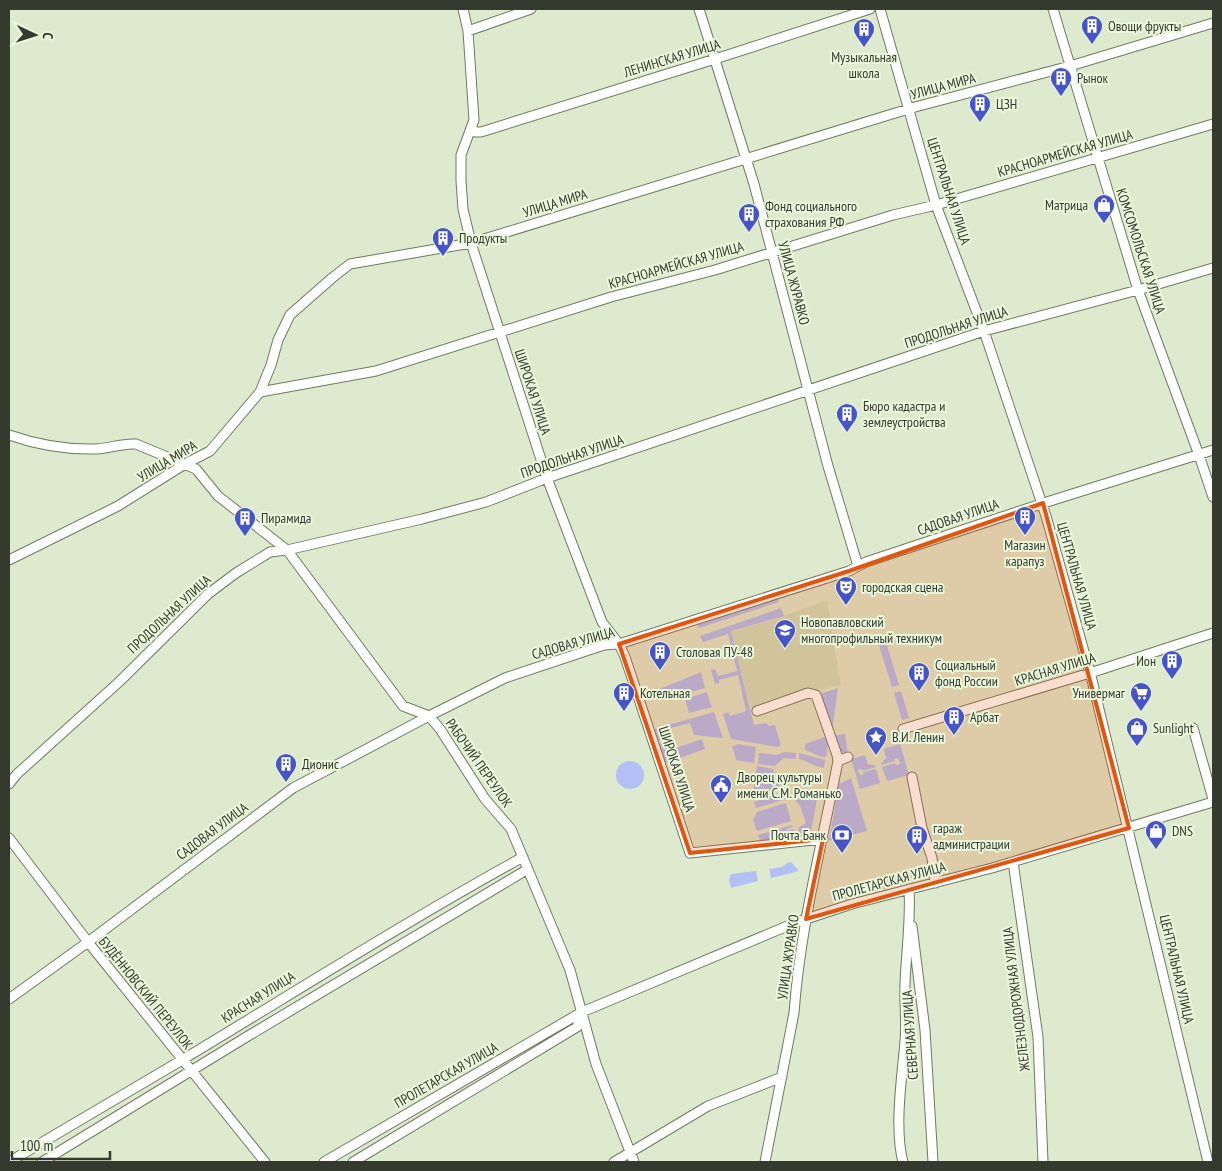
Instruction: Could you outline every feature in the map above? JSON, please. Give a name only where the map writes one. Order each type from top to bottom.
[{"type":"street","name":"ШИРОКАЯ УЛИЦА","points":[[463,9],[468,31],[476,130],[468,139],[461,154],[463,209],[471,243],[548,478],[602,622],[619,644],[625,657],[690,853],[823,839]]},
{"type":"street","points":[[468,31],[531,9]]},
{"type":"street","name":"УЛИЦА ЖУРАВКО","points":[[699,9],[746,159],[828,466],[858,566]]},
{"type":"street","name":"ЛЕНИНСКАЯ УЛИЦА","points":[[476,130],[715,59],[870,9]]},
{"type":"street","name":"ЦЕНТРАЛЬНАЯ УЛИЦА","points":[[880,9],[936,205],[984,330],[1042,503],[1090,673],[1129,828],[1208,1162]]},
{"type":"street","name":"КОМСОМОЛЬСКАЯ УЛИЦА","points":[[1053,9],[1138,290],[1213,497]]},
{"type":"street","name":"УЛИЦА МИРА","points":[[9,560],[118,506],[210,451],[260,392],[271,365],[278,340],[290,315],[350,264],[471,243],[908,110],[1070,66],[1213,24]]},
{"type":"street","name":"КРАСНОАРМЕЙСКАЯ УЛИЦА","points":[[260,392],[376,371],[611,298],[715,270],[893,215],[936,205],[1213,124]]},
{"type":"street","name":"ПРОДОЛЬНАЯ УЛИЦА","points":[[9,784],[17,774],[119,682],[208,594],[236,573],[270,552],[287,550],[422,519],[486,502],[548,478],[984,330],[1138,290],[1213,268]]},
{"type":"street","name":"РАБОЧИЙ ПЕРЕУЛОК","points":[[9,436],[51,447],[96,449],[136,444],[186,464],[196,469],[218,496],[287,550],[403,706],[429,716],[440,729],[485,799],[511,829],[570,970],[596,1064],[634,1162]]},
{"type":"street","name":"САДОВАЯ УЛИЦА","points":[[9,999],[293,788],[505,678],[604,645],[619,644],[849,571],[858,566],[1042,503],[1213,450]]},
{"type":"street","name":"КРАСНАЯ УЛИЦА","points":[[903,729],[1090,673],[1213,633]]},
{"type":"street","points":[[757,711],[808,694],[816,695],[838,758],[848,757]]},
{"type":"street","points":[[1193,728],[1213,801]]},
{"type":"street","name":"УЛИЦА ЖУРАВКО","points":[[765,1162],[794,1013],[795,992],[806,919],[838,758]]},
{"type":"street","points":[[912,777],[922,828],[932,858],[935,883]]},
{"type":"street","name":"ПРОЛЕТАРСКАЯ УЛИЦА","points":[[324,1162],[582,1012],[806,919],[852,904],[1013,862],[1213,801]]},
{"type":"street","name":"БУДЁННОВСКИЙ ПЕРЕУЛОК","points":[[9,838],[88,942],[265,1162]]},
{"type":"street","name":"КРАСНАЯ УЛИЦА","points":[[9,1162],[182,1060],[346,959],[492,873],[523,857]]},
{"type":"street","name":"ЖЕЛЕЗНОДОРОЖНАЯ УЛИЦА","points":[[1013,862],[1038,1037],[1043,1162]]},
{"type":"street","name":"КРАСНАЯ УЛИЦА","points":[[42,1162],[350,974],[448,918],[528,869]]},
{"type":"street","name":"СЕВЕРНАЯ УЛИЦА","points":[[909,889],[925,1030],[934,1162]]},
{"type":"street","name":"СЕВЕРНАЯ УЛИЦА","points":[[903,1162],[900,1150],[900,1102],[907,1022],[904,987],[910,906]]},
{"type":"street","name":"ПРОЛЕТАРСКАЯ УЛИЦА","points":[[353,1162],[577,1027],[582,1012]]},
{"type":"street","points":[[614,1162],[708,1106],[782,1077]]},
{"type":"highlighted area","points":[[1043,503],[1129,828],[806,919],[823,839],[690,853],[619,644],[849,571]]},
{"type":"shaded area","points":[[777,597],[779,602],[699,628],[696,622]]},
{"type":"shaded area","name":"Новопавловский многопрофильный техникум","points":[[827,600],[841,685],[808,693],[752,713],[731,631],[770,621]]},
{"type":"shaded area","points":[[781,608],[784,616],[731,631],[754,725],[766,723],[769,726],[775,725],[781,745],[777,747],[731,739],[723,714],[728,712],[730,716],[746,711],[738,675],[719,680],[719,683],[715,684],[711,670],[715,669],[718,676],[737,671],[728,634],[703,642],[700,636]]},
{"type":"shaded area","points":[[886,642],[899,685],[892,687],[879,645]]},
{"type":"shaded area","points":[[701,672],[705,688],[668,699],[658,694],[651,696],[650,693]]},
{"type":"shaded area","points":[[838,688],[832,732],[820,694]]},
{"type":"shaded area","points":[[901,691],[909,718],[902,720],[894,693]]},
{"type":"shaded area","points":[[707,692],[712,707],[689,713],[685,699]]},
{"type":"shaded area","points":[[714,712],[723,738],[694,735],[690,723],[660,731],[662,740],[657,742],[651,730]]},
{"type":"shaded area","points":[[845,734],[848,754],[840,750],[834,736]]},
{"type":"shaded area","points":[[825,737],[829,738],[826,757],[805,750],[805,744]]},
{"type":"shaded area","points":[[702,739],[705,749],[677,759],[673,749]]},
{"type":"shaded area","points":[[663,742],[666,751],[672,749],[675,760],[664,763],[658,744]]},
{"type":"shaded area","points":[[738,744],[756,747],[754,763],[736,760],[732,746]]},
{"type":"shaded area","points":[[900,744],[909,775],[887,781],[882,767],[895,763],[896,765],[900,764],[898,758],[894,759],[895,761],[881,765],[886,758],[884,749]]},
{"type":"shaded area","points":[[785,752],[796,753],[796,759],[784,758],[775,766],[758,764],[759,753],[776,755]]},
{"type":"shaded area","points":[[799,753],[825,760],[824,768],[799,759]]},
{"type":"shaded area","points":[[865,755],[868,764],[875,765],[876,767],[863,771],[862,769],[858,770],[860,775],[864,774],[863,772],[876,769],[880,783],[860,789],[851,759]]},
{"type":"shaded area","points":[[630,761],[640,765],[644,775],[640,785],[630,789],[620,785],[616,775],[620,765]]},
{"type":"shaded area","points":[[757,766],[773,769],[776,780],[755,777]]},
{"type":"shaded area","points":[[851,778],[867,831],[829,841],[839,784]]},
{"type":"shaded area","points":[[755,780],[778,783],[782,789],[752,798]]},
{"type":"shaded area","points":[[785,792],[789,798],[756,808],[754,802]]},
{"type":"shaded area","points":[[818,793],[810,838],[801,840],[798,828],[806,823],[800,806],[795,800]]},
{"type":"shaded area","points":[[786,803],[791,821],[757,831],[753,820],[757,812]]},
{"type":"shaded area","points":[[792,825],[793,827],[786,829],[787,831],[794,829],[797,839],[761,842],[758,835]]},
{"type":"shaded area","points":[[791,862],[799,871],[771,878],[769,869],[782,867]]},
{"type":"shaded area","points":[[756,871],[758,881],[731,888],[729,879],[731,874]]},
{"type":"place","name":"Овощи фрукты","points":[[1092,45]]},
{"type":"place","name":"Музыкальная школа","points":[[864,48]]},
{"type":"place","name":"Рынок","points":[[1061,97]]},
{"type":"place","name":"ЦЗН","points":[[980,123]]},
{"type":"place","name":"Матрица","points":[[1104,224]]},
{"type":"place","name":"Фонд социального страхования РФ","points":[[749,233]]},
{"type":"place","name":"Продукты","points":[[443,257]]},
{"type":"place","name":"Бюро кадастра и землеустройства","points":[[847,433]]},
{"type":"place","name":"Магазин карапуз","points":[[1025,536]]},
{"type":"place","name":"Пирамида","points":[[245,537]]},
{"type":"place","name":"городская сцена","points":[[846,606]]},
{"type":"place","name":"Новопавловский многопрофильный техникум","points":[[785,649]]},
{"type":"place","name":"Столовая ПУ-48","points":[[660,671]]},
{"type":"place","name":"Ион","points":[[1172,680]]},
{"type":"place","name":"Социальный фонд России","points":[[919,692]]},
{"type":"place","name":"Котельная","points":[[624,712]]},
{"type":"place","name":"Универмаг","points":[[1141,712]]},
{"type":"place","name":"Арбат","points":[[954,736]]},
{"type":"place","name":"Sunlight","points":[[1137,747]]},
{"type":"place","name":"В.И. Ленин","points":[[876,756]]},
{"type":"place","name":"Дионис","points":[[286,783]]},
{"type":"place","name":"Дворец культуры имени С.М. Романько","points":[[721,804]]},
{"type":"place","name":"DNS","points":[[1156,850]]},
{"type":"place","name":"Почта Банк","points":[[842,854]]},
{"type":"place","name":"гараж администрации","points":[[917,855]]}]
